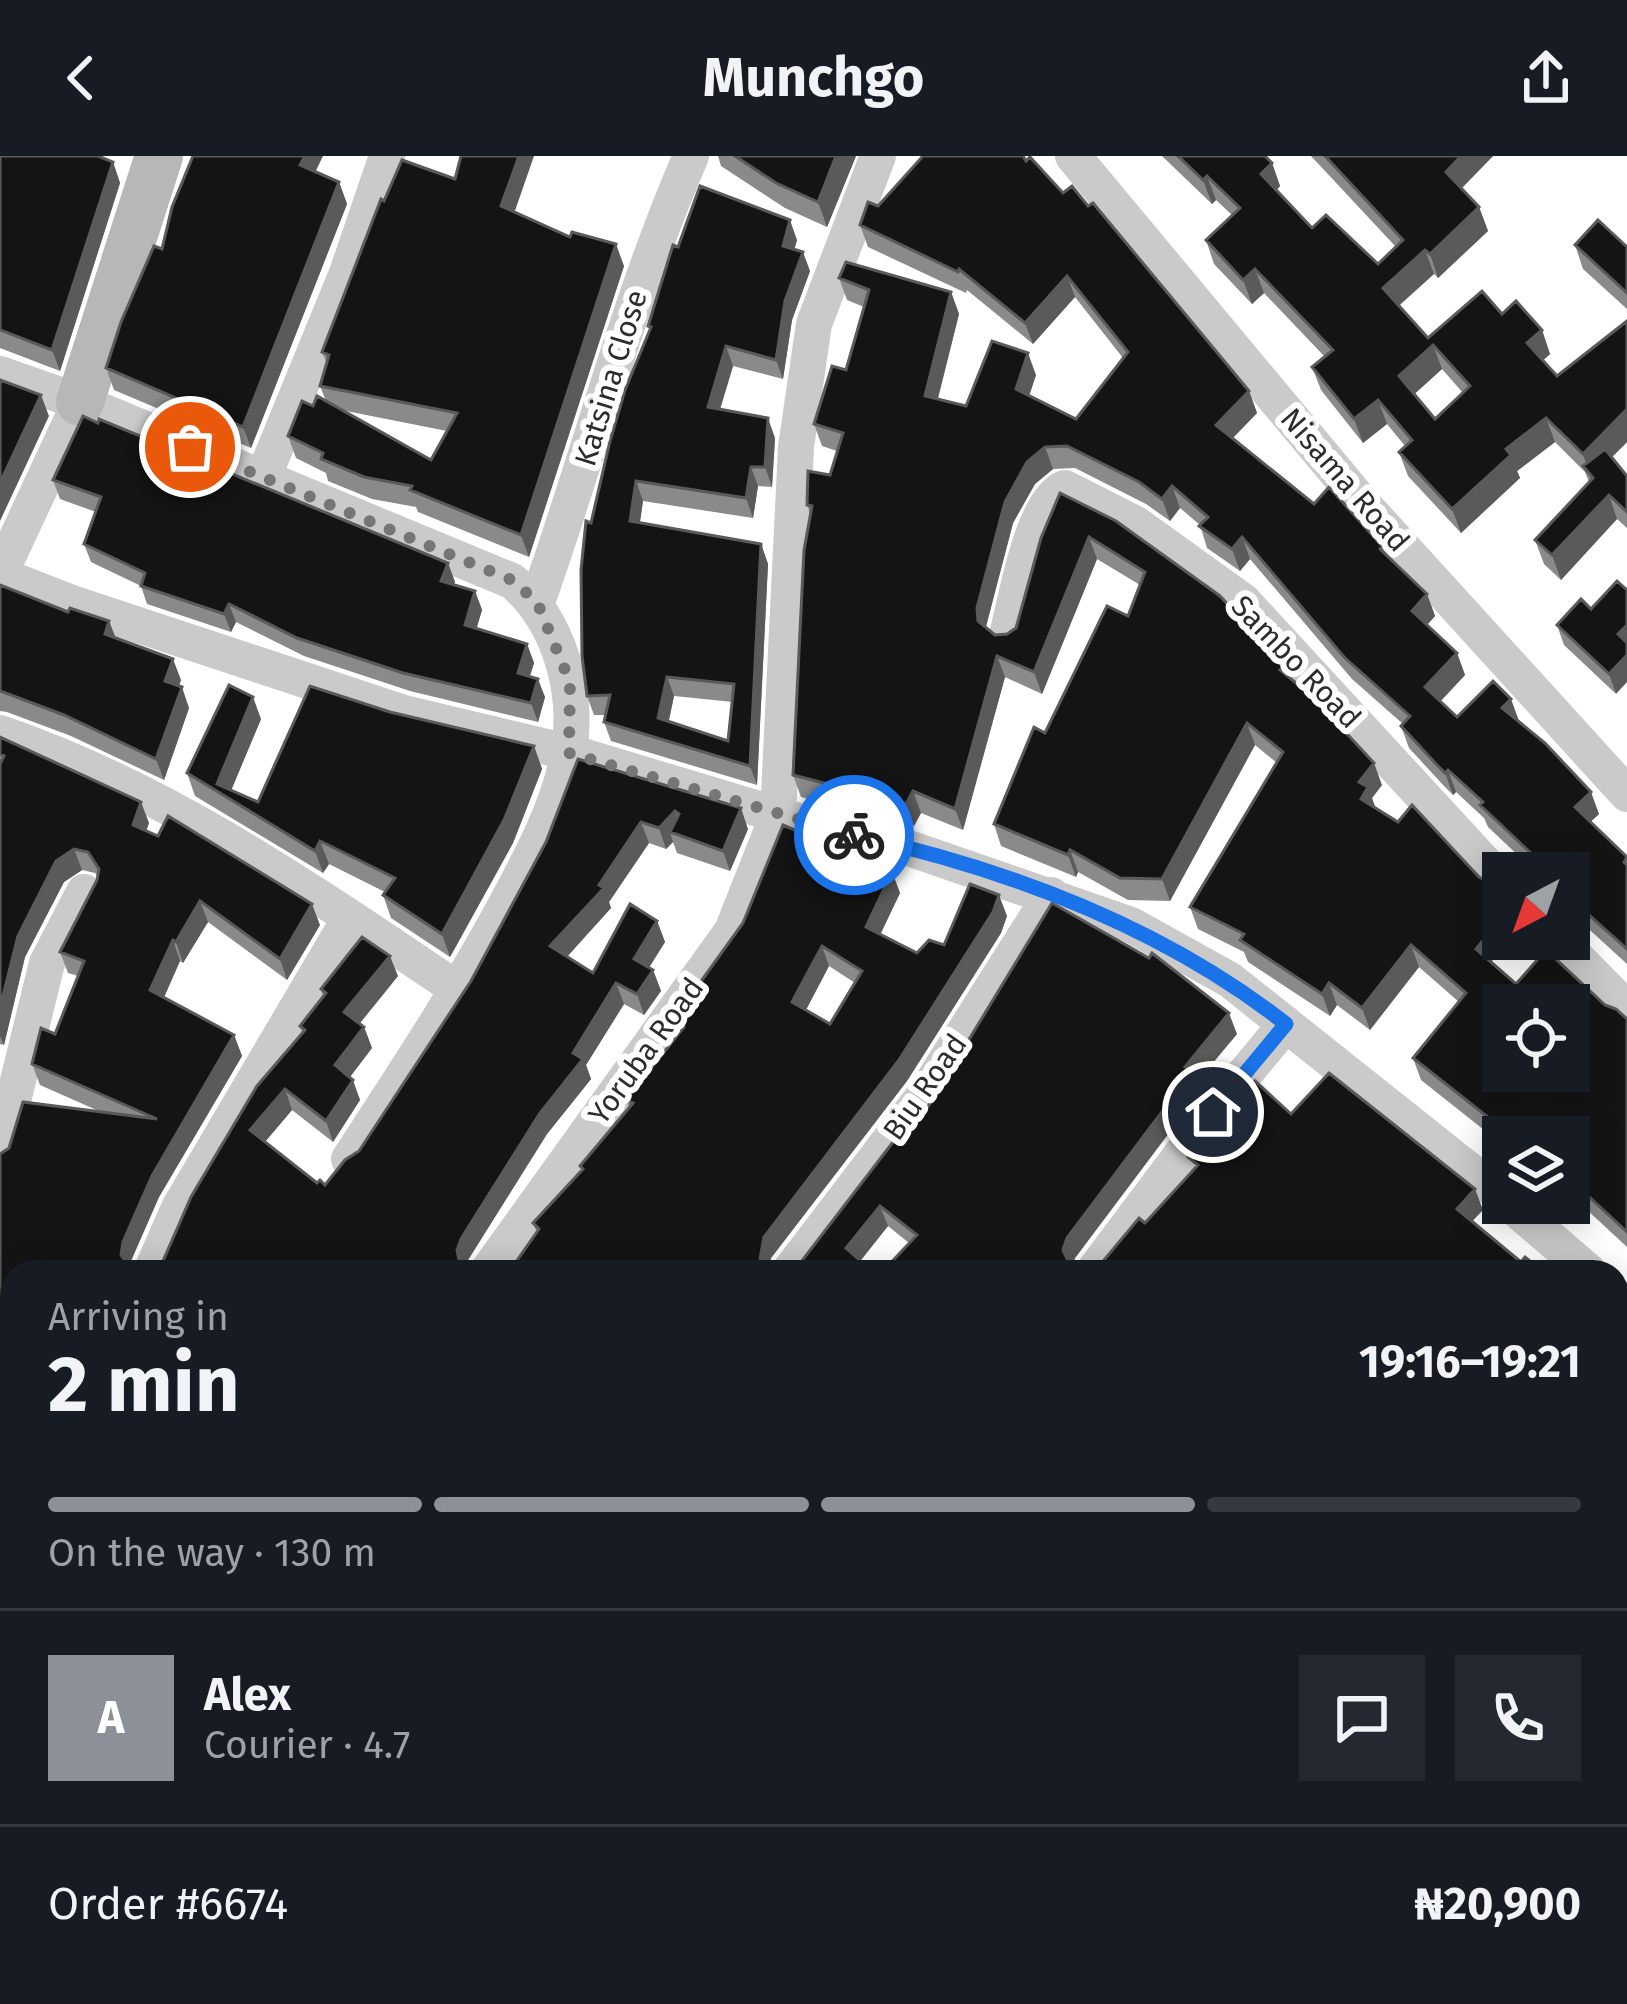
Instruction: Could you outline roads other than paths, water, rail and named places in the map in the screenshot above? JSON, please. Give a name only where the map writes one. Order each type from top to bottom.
[{"type":"street","points":[[159,156],[80,402],[0,574],[72,603],[404,713],[569,753],[778,815],[903,846],[1051,895],[1151,936],[1230,980],[1482,1181]]},
{"type":"street","points":[[263,478],[347,273],[387,156]]},
{"type":"street","name":"Katsina Close","points":[[537,602],[655,238],[691,156]]},
{"type":"street","name":"Yoruba Road","points":[[496,1260],[732,932],[778,815],[796,447],[814,324],[878,156]]},
{"type":"street","name":"Nisama Road","points":[[1073,156],[1363,504],[1627,794]]},
{"type":"street","points":[[0,374],[80,402],[512,580],[537,602],[570,682],[569,753],[545,831],[459,990],[349,1159]]},
{"type":"street","name":"Sambo Road","points":[[1007,634],[1041,510],[1054,492],[1065,488],[1136,524],[1243,601],[1482,860]]},
{"type":"street","points":[[0,734],[119,781],[242,848],[459,990]]},
{"type":"street","points":[[0,1154],[47,963],[85,892]]},
{"type":"street","name":"Biu Road","points":[[798,1260],[925,1094],[1051,895]]},
{"type":"street","points":[[156,1260],[179,1208],[350,917]]},
{"type":"street","points":[[1579,960],[1627,1009]]},
{"type":"street","points":[[1103,1260],[1213,1112],[1286,1024]]},
{"type":"street","points":[[1534,1224],[1575,1260]]}]
